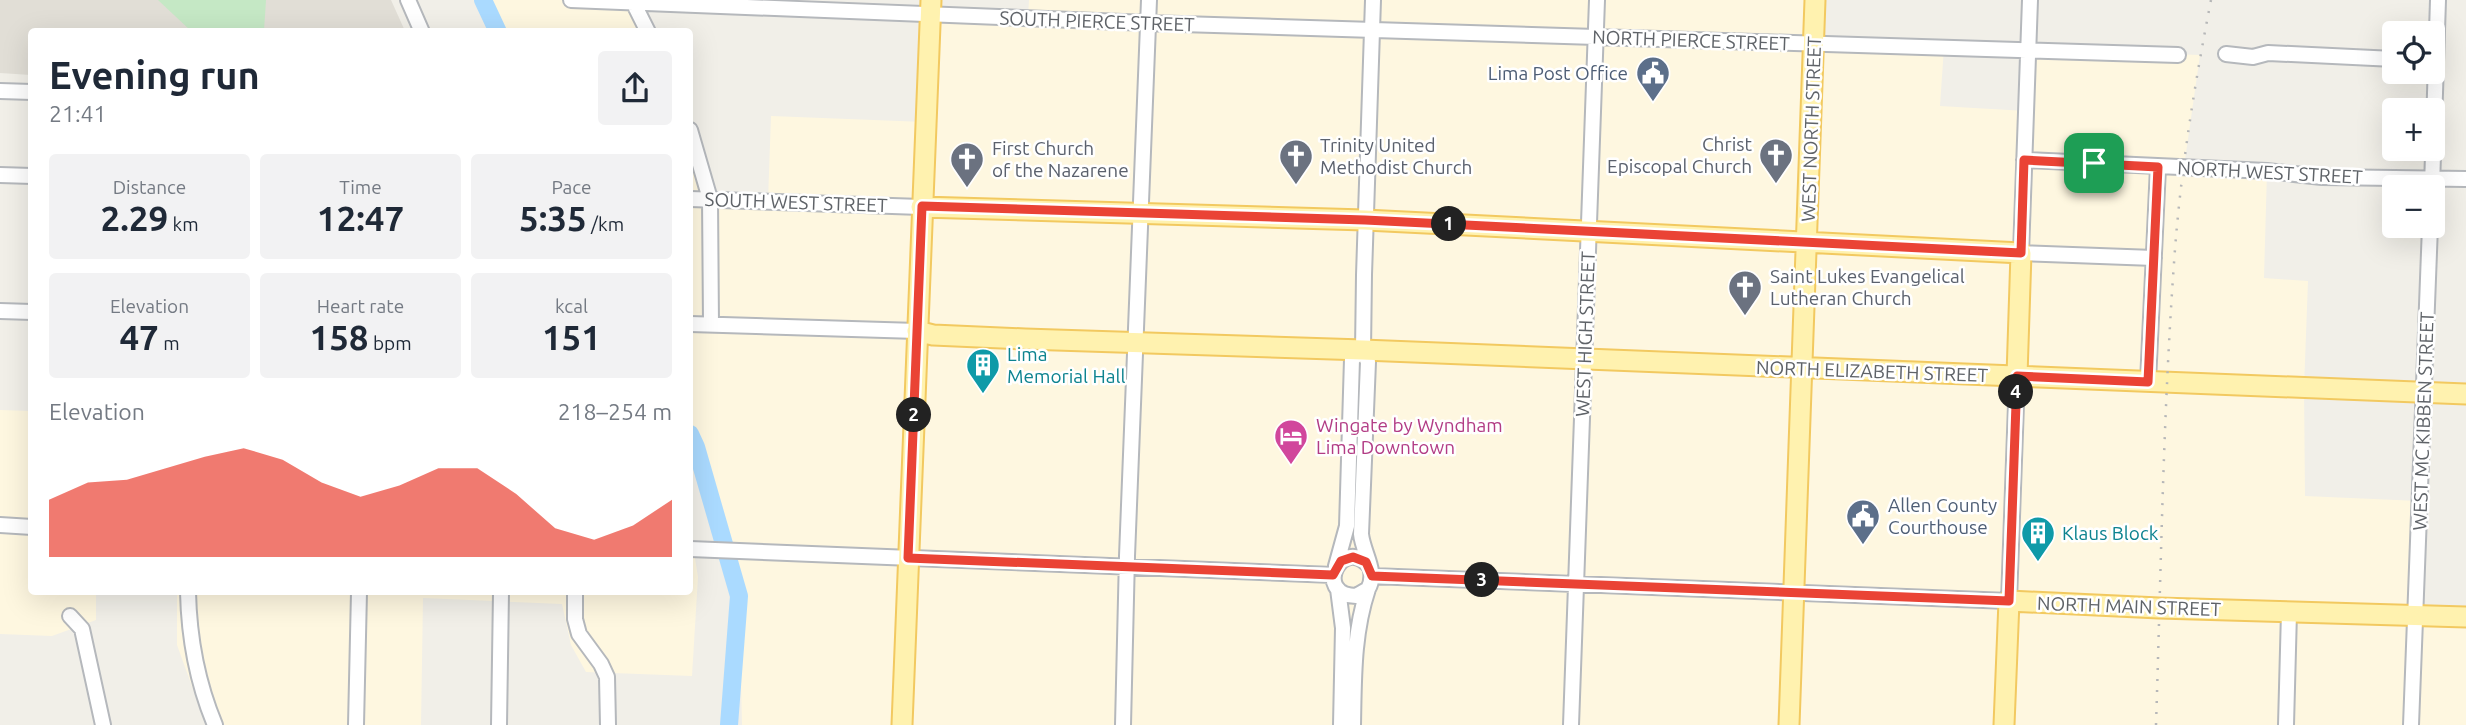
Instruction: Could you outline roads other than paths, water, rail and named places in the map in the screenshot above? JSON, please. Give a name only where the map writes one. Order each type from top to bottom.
[{"type":"main road","name":"WEST NORTH STREET","points":[[1789,725],[1815,0]]},
{"type":"main road","points":[[902,725],[931,7]]},
{"type":"main road","name":"SOUTH WEST STREET","points":[[922,206],[1365,220]]},
{"type":"main road","points":[[1365,220],[2021,253],[2017,376]]},
{"type":"main road","name":"NORTH ELIZABETH STREET","points":[[917,331],[946,336],[1135,341],[2466,394]]},
{"type":"main road","points":[[2004,725],[2009,601]]},
{"type":"main road","name":"NORTH MAIN STREET","points":[[2009,601],[2466,617]]},
{"type":"street","points":[[408,0],[420,28]]},
{"type":"street","name":"SOUTH PIERCE STREET","points":[[571,0],[931,7],[1148,23],[1372,30]]},
{"type":"street","points":[[1123,725],[1126,567],[1149,0]]},
{"type":"street","points":[[1353,725],[1356,636],[1370,578],[1361,534],[1368,362],[1363,350],[1373,0]]},
{"type":"street","name":"WEST HIGH STREET","points":[[1571,725],[1597,0]]},
{"type":"street","points":[[2030,0],[2021,253],[2154,258]]},
{"type":"street","points":[[2437,21],[2438,0]]},
{"type":"street","points":[[632,1],[646,28]]},
{"type":"street","name":"NORTH PIERCE STREET","points":[[1372,30],[2178,55]]},
{"type":"street","points":[[2226,54],[2253,57],[2267,53],[2382,58]]},
{"type":"street","points":[[2432,175],[2434,84]]},
{"type":"street","points":[[0,91],[28,92]]},
{"type":"street","points":[[693,140],[710,199],[710,324]]},
{"type":"street","name":"NORTH WEST STREET","points":[[2024,160],[2267,171],[2382,180]]},
{"type":"street","points":[[2148,382],[2158,167]]},
{"type":"street","points":[[0,175],[28,176]]},
{"type":"street","name":"NORTH WEST STREET","points":[[2445,181],[2466,179]]},
{"type":"street","name":"SOUTH WEST STREET","points":[[693,199],[922,206]]},
{"type":"street","name":"WEST MC KIBBEN STREET","points":[[2411,725],[2430,238]]},
{"type":"street","points":[[0,311],[28,312]]},
{"type":"street","points":[[693,324],[917,331]]},
{"type":"street","points":[[1341,725],[1343,628],[1336,576],[1347,526],[1352,359],[1363,350]]},
{"type":"street","points":[[2009,601],[2017,376]]},
{"type":"street","points":[[0,525],[28,527]]},
{"type":"street","points":[[693,549],[1336,576]]},
{"type":"street","points":[[1336,576],[1347,558],[1353,557],[1360,558],[1370,578]]},
{"type":"street","points":[[1336,576],[1349,596],[1356,596],[1370,578]]},
{"type":"street","name":"NORTH MAIN STREET","points":[[1370,578],[2009,601]]},
{"type":"street","points":[[187,595],[197,675],[215,725]]},
{"type":"street","points":[[356,725],[359,595]]},
{"type":"street","points":[[499,725],[502,595]]},
{"type":"street","points":[[575,595],[575,619],[579,634],[607,677],[608,725]]},
{"type":"street","points":[[2286,725],[2289,612]]},
{"type":"street","points":[[70,616],[82,629],[103,725]]},
{"type":"waterway","points":[[483,0],[496,28]]},
{"type":"waterway","points":[[693,440],[739,596],[729,725]]},
{"type":"railway","points":[[2156,725],[2165,436],[2174,263],[2188,131],[2211,0]]},
{"type":"place","name":"Lima Post Office","points":[[1653,103]]},
{"type":"place","name":"Christ Episcopal Church","points":[[1776,185]]},
{"type":"place","name":"Trinity United Methodist Church","points":[[1296,186]]},
{"type":"place","name":"First Church of the Nazarene","points":[[967,189]]},
{"type":"place","name":"Saint Lukes Evangelical Lutheran Church","points":[[1745,317]]},
{"type":"place","name":"Lima Memorial Hall","points":[[983,395]]},
{"type":"place","name":"Wingate by Wyndham Lima Downtown","points":[[1291,466]]},
{"type":"place","name":"Allen County Courthouse","points":[[1863,546]]},
{"type":"place","name":"Klaus Block","points":[[2038,563]]}]
